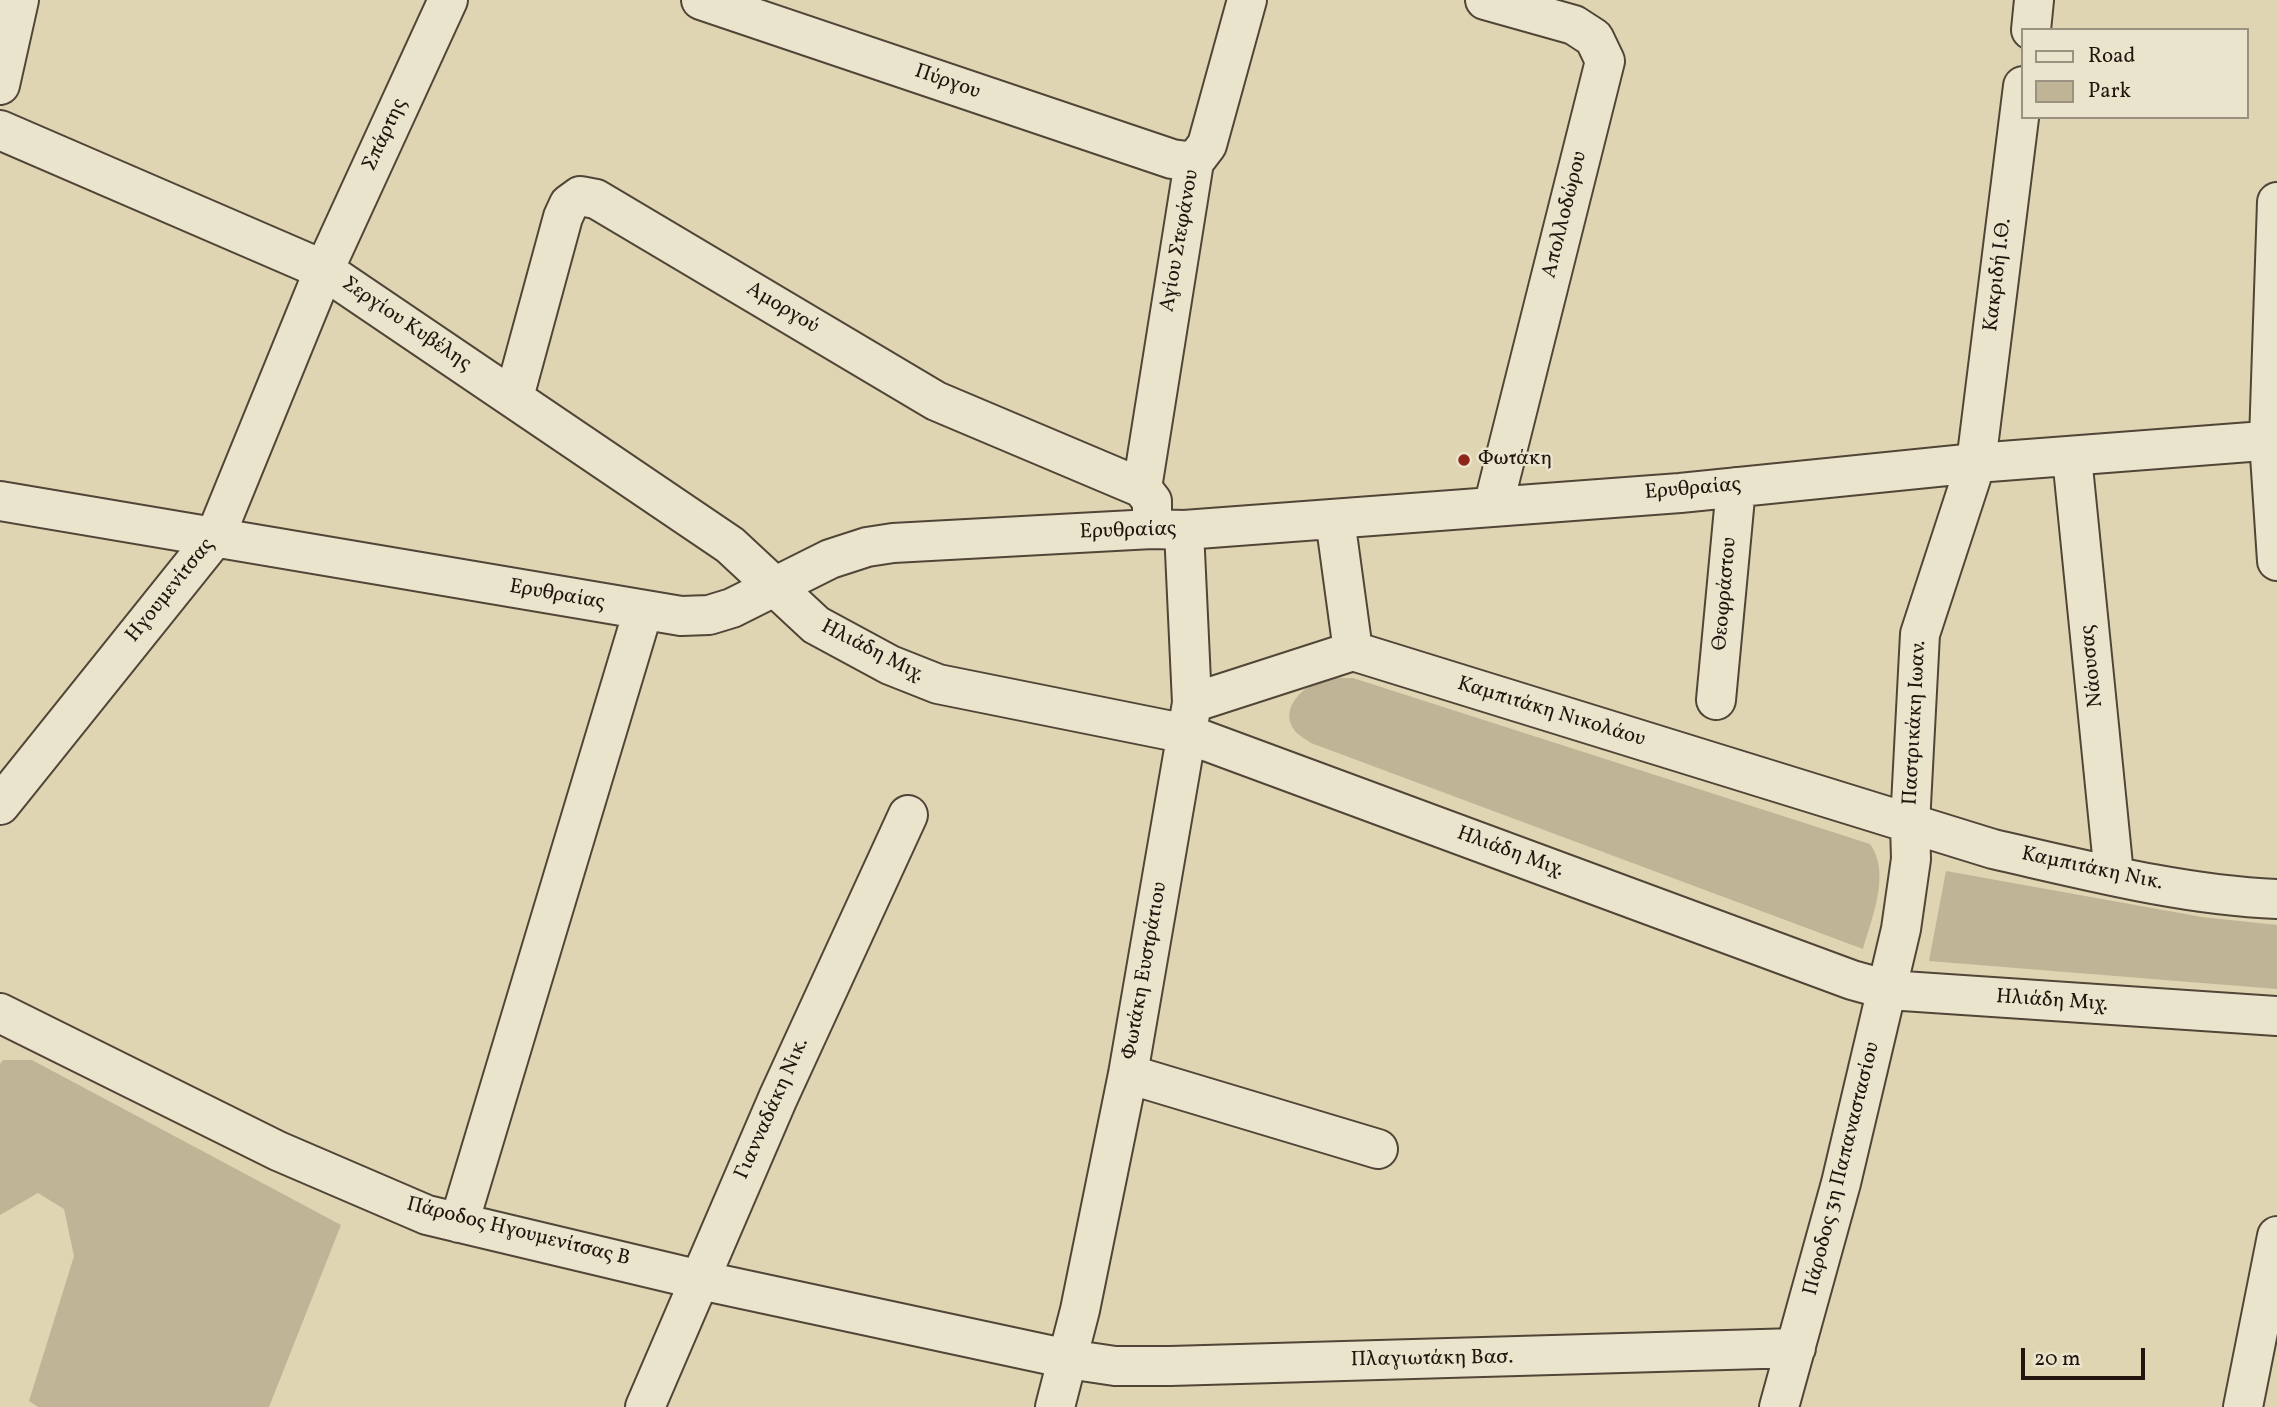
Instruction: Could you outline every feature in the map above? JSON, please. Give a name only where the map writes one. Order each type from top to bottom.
[{"type":"street","points":[[0,85],[19,0]]},
{"type":"street","name":"Σπάρτης","points":[[324,270],[448,0]]},
{"type":"street","name":"Πύργου","points":[[701,0],[1172,159],[1194,162]]},
{"type":"street","name":"Αγίου Στεφάνου","points":[[1142,488],[1194,162],[1207,145],[1247,0]]},
{"type":"street","name":"Απολλοδώρου","points":[[1485,0],[1574,25],[1594,38],[1605,61],[1493,507]]},
{"type":"street","points":[[2031,28],[2034,0]]},
{"type":"street","name":"Κακριδή Ι.Θ.","points":[[1976,463],[2022,94]]},
{"type":"street","name":"Σεργίου Κυβέλης","points":[[0,130],[324,270],[730,545],[773,586]]},
{"type":"street","name":"Αμοργού","points":[[514,397],[563,217],[569,204],[580,196],[596,199],[936,401],[1142,488]]},
{"type":"street","points":[[2277,202],[2273,440],[2277,561]]},
{"type":"street","name":"Ηγουμενίτσας","points":[[0,805],[12,766],[215,537],[324,270]]},
{"type":"street","name":"Ερυθραίας","points":[[0,501],[681,616],[709,615],[732,608],[830,559],[867,547],[893,543],[1335,519],[2273,440]]},
{"type":"street","name":"Νάουσας","points":[[2072,457],[2114,875]]},
{"type":"street","name":"Παστρικάκη Ιωαν.","points":[[1888,990],[1902,929],[1910,859],[1920,634],[1976,463]]},
{"type":"street","name":"Θεοφράστου","points":[[1716,700],[1736,487]]},
{"type":"street","points":[[1142,488],[1168,530]]},
{"type":"street","points":[[1189,718],[1353,651],[1335,519]]},
{"type":"street","name":"Φωτάκη Ευστράτιου","points":[[1055,1407],[1068,1359],[1128,1074],[1189,718],[1168,530]]},
{"type":"street","name":"Ηλιάδη Μιχ.","points":[[773,586],[816,625],[890,665],[938,684],[1189,718],[1852,980],[1888,990],[2277,1016]]},
{"type":"street","points":[[459,1223],[643,611]]},
{"type":"street","name":"Καμπιτάκη Νικολάου","points":[[1353,651],[1910,824]]},
{"type":"street","name":"Γιανναδάκη Νικ.","points":[[645,1407],[735,1194],[908,815]]},
{"type":"street","name":"Καμπιτάκη Νικ.","points":[[1910,824],[1993,849],[2114,875],[2210,892],[2277,899]]},
{"type":"street","name":"Πάροδος 3η Παπαναστασίου","points":[[1796,1348],[1841,1183],[1888,990]]},
{"type":"street","name":"Πάροδος Ηγουμενίτσας Β","points":[[0,1013],[278,1151],[427,1215],[700,1280],[1068,1359]]},
{"type":"street","points":[[1128,1074],[1378,1149]]},
{"type":"street","points":[[2248,1406],[2277,1236]]},
{"type":"street","points":[[1779,1407],[1796,1348]]},
{"type":"street","name":"Πλαγιωτάκη Βασ.","points":[[1068,1359],[1115,1366],[1170,1366],[1796,1348]]},
{"type":"green space","points":[[1353,678],[1870,844],[1879,868],[1879,882],[1875,909],[1863,949],[1311,743],[1297,733],[1289,716],[1301,693],[1325,679]]},
{"type":"green space","points":[[1946,871],[2202,917],[2277,925],[2277,989],[1929,961]]},
{"type":"green space","points":[[3,1060],[32,1060],[341,1225],[269,1407],[38,1407],[29,1401],[74,1256],[64,1209],[38,1193],[0,1215],[0,1064]]},
{"type":"place","name":"Φωτάκη","points":[[1464,460]]}]
